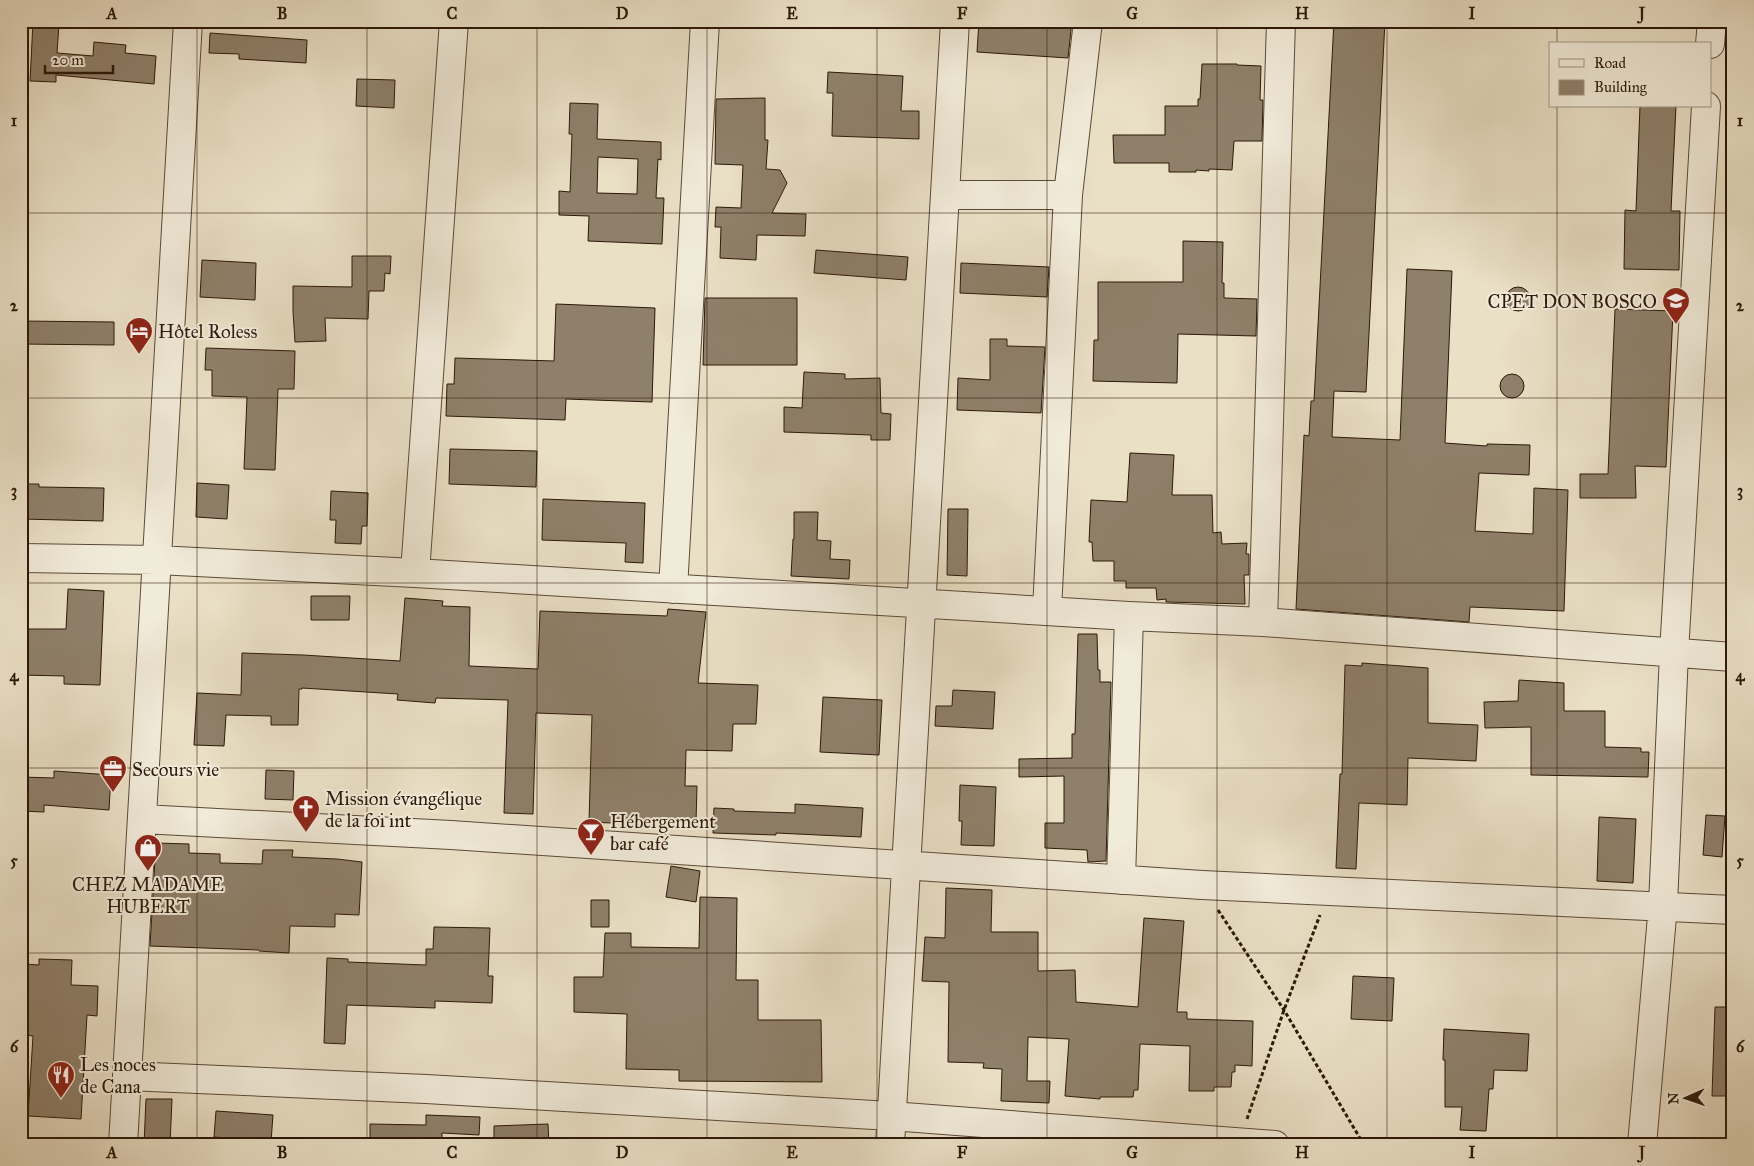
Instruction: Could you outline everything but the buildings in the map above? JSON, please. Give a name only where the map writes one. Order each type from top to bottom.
[{"type":"street","points":[[123,1145],[188,21]]},
{"type":"street","points":[[415,572],[454,21]]},
{"type":"street","points":[[673,588],[705,21]]},
{"type":"street","points":[[890,1145],[955,21]]},
{"type":"street","points":[[1047,610],[1068,195],[1088,21]]},
{"type":"street","points":[[1263,622],[1281,21]]},
{"type":"street","points":[[1710,42],[1712,21]]},
{"type":"street","points":[[1642,1145],[1663,905],[1674,653],[1706,108]]},
{"type":"street","points":[[945,195],[1068,195]]},
{"type":"street","points":[[21,558],[157,560],[415,572],[1129,616],[1263,622],[1733,657]]},
{"type":"street","points":[[1121,880],[1129,616]]},
{"type":"street","points":[[142,819],[451,835],[1202,885],[1663,905],[1733,910]]},
{"type":"street","points":[[127,1076],[426,1089],[891,1116],[1275,1145]]},
{"type":"path","points":[[1202,885],[1284,1010],[1364,1145]]},
{"type":"path","points":[[1238,1142],[1284,1010],[1329,892]]},
{"type":"place","name":"CPET DON BOSCO","points":[[1676,325]]},
{"type":"place","name":"Hôtel Roless","points":[[139,355]]},
{"type":"place","name":"Secours vie","points":[[113,793]]},
{"type":"place","name":"Mission évangélique de la foi int","points":[[306,833]]},
{"type":"place","name":"Hébergement bar café","points":[[591,856]]},
{"type":"place","name":"CHEZ MADAME HUBERT","points":[[148,872]]},
{"type":"place","name":"Les noces de Cana","points":[[61,1099]]}]
